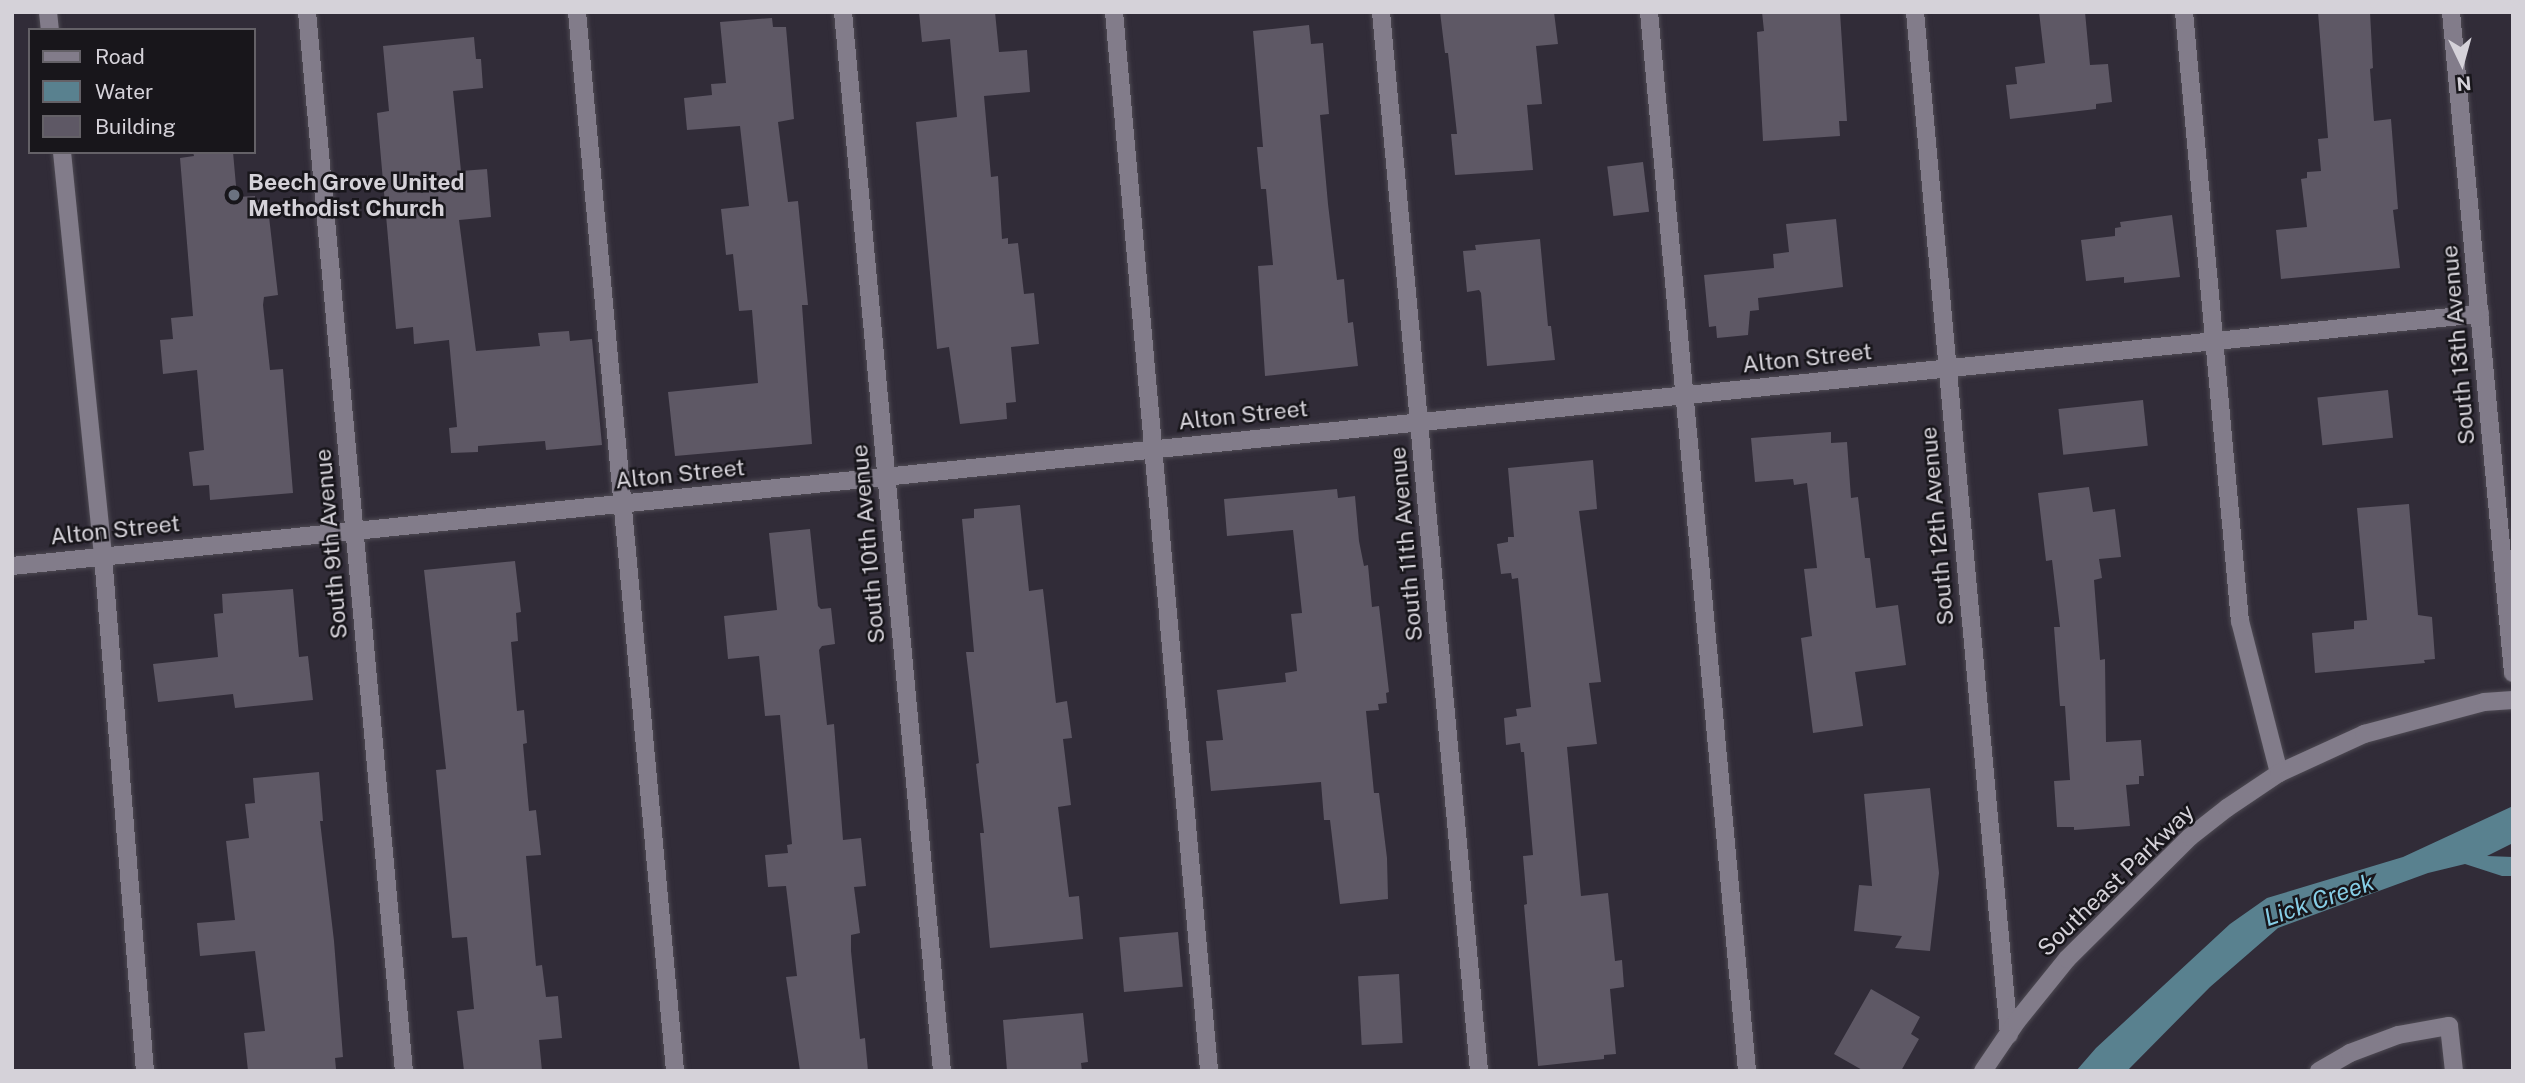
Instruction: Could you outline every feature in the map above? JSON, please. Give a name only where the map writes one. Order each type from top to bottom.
[{"type":"street","name":"South 9th Avenue","points":[[307,12],[404,1071]]},
{"type":"street","points":[[577,12],[675,1071]]},
{"type":"street","name":"South 10th Avenue","points":[[843,12],[942,1071]]},
{"type":"street","points":[[1114,12],[1209,1071]]},
{"type":"street","name":"South 11th Avenue","points":[[1381,12],[1479,1071]]},
{"type":"street","points":[[1649,12],[1748,1071]]},
{"type":"street","name":"South 12th Avenue","points":[[1915,12],[2009,1035]]},
{"type":"street","points":[[2184,12],[2240,621],[2279,773]]},
{"type":"street","name":"South 13th Avenue","points":[[2451,12],[2513,673]]},
{"type":"street","points":[[62,154],[103,556],[145,1071]]},
{"type":"street","name":"Alton Street","points":[[12,566],[2480,314]]},
{"type":"street","name":"Southeast Parkway","points":[[1983,1071],[2067,959],[2147,878],[2211,820],[2279,773],[2364,734],[2393,724],[2484,702],[2513,699]]},
{"type":"street","points":[[2319,1071],[2350,1053],[2398,1035],[2449,1026],[2454,1071]]},
{"type":"water","name":"Lick Creek","points":[[2513,806],[2513,843],[2487,856],[2513,857],[2513,876],[2502,876],[2465,864],[2428,873],[2278,928],[2210,987],[2127,1071],[2076,1071],[2096,1048],[2230,924],[2267,898],[2403,857]]},
{"type":"building","points":[[919,12],[995,12],[999,52],[1027,50],[1030,92],[984,96],[991,177],[998,176],[1002,239],[1008,238],[1008,244],[1018,243],[1024,294],[1034,293],[1039,344],[1011,347],[1016,402],[1006,403],[1007,419],[960,424],[949,347],[937,349],[916,122],[957,117],[950,39],[922,42]]},
{"type":"building","points":[[1440,12],[1554,12],[1558,44],[1536,46],[1542,104],[1527,105],[1533,170],[1455,175],[1451,134],[1457,134],[1448,53],[1445,53]]},
{"type":"building","points":[[1762,12],[1840,12],[1847,121],[1839,121],[1840,136],[1763,141],[1757,32],[1764,31]]},
{"type":"building","points":[[2039,12],[2085,12],[2090,65],[2108,64],[2112,102],[2096,104],[2096,109],[2010,119],[2006,85],[2017,84],[2015,67],[2045,63]]},
{"type":"building","points":[[2318,12],[2370,12],[2374,121],[2391,119],[2398,209],[2393,210],[2400,268],[2281,279],[2276,230],[2307,227],[2301,179],[2307,178],[2307,172],[2321,171],[2318,139],[2328,138]]},
{"type":"building","points":[[772,18],[773,27],[786,27],[794,119],[778,122],[788,202],[798,201],[808,305],[802,305],[812,444],[675,456],[668,392],[758,383],[752,310],[739,311],[733,254],[726,255],[721,209],[749,206],[740,126],[687,130],[684,98],[712,95],[711,84],[726,83],[720,22]]},
{"type":"building","points":[[1309,25],[1311,44],[1323,43],[1329,114],[1320,115],[1328,204],[1337,280],[1344,279],[1348,323],[1353,322],[1358,366],[1265,376],[1258,266],[1273,265],[1266,189],[1261,189],[1257,147],[1263,147],[1253,31]]},
{"type":"building","points":[[474,37],[476,59],[481,59],[483,88],[453,91],[461,171],[487,169],[491,217],[459,220],[476,351],[540,346],[538,333],[569,331],[570,341],[592,339],[602,445],[546,450],[545,441],[478,446],[478,452],[451,453],[449,428],[457,427],[449,340],[414,344],[413,327],[396,329],[377,113],[389,111],[383,46]]},
{"type":"building","points":[[233,154],[237,197],[255,196],[255,200],[267,199],[278,295],[264,297],[263,305],[270,370],[283,369],[293,493],[210,500],[209,485],[193,486],[189,452],[204,450],[197,370],[163,374],[160,340],[173,339],[171,318],[193,316],[180,158]]},
{"type":"building","points":[[1643,162],[1649,212],[1613,216],[1607,166]]},
{"type":"building","points":[[2172,215],[2180,277],[2124,283],[2124,277],[2086,281],[2081,240],[2115,236],[2115,228],[2121,227],[2120,222]]},
{"type":"building","points":[[1836,219],[1843,287],[1758,298],[1759,310],[1750,311],[1748,335],[1717,338],[1716,326],[1709,327],[1704,275],[1774,268],[1773,254],[1789,252],[1786,224]]},
{"type":"building","points":[[1540,239],[1548,326],[1551,326],[1555,360],[1487,366],[1481,293],[1479,290],[1467,292],[1463,251],[1476,250],[1475,245]]},
{"type":"building","points":[[2388,390],[2393,438],[2322,445],[2317,397]]},
{"type":"building","points":[[2143,400],[2148,446],[2063,455],[2058,409]]},
{"type":"building","points":[[1831,432],[1831,443],[1847,442],[1851,498],[1858,497],[1865,558],[1870,558],[1876,608],[1898,605],[1906,665],[1855,672],[1863,726],[1813,733],[1801,638],[1812,636],[1804,569],[1817,568],[1807,483],[1794,485],[1793,479],[1755,482],[1751,438]]},
{"type":"building","points":[[1593,460],[1597,509],[1579,511],[1601,682],[1589,683],[1597,744],[1567,747],[1581,896],[1608,893],[1615,961],[1622,960],[1624,987],[1610,989],[1616,1054],[1604,1055],[1604,1059],[1538,1066],[1524,905],[1527,904],[1523,856],[1533,855],[1524,752],[1521,752],[1520,743],[1506,745],[1504,718],[1517,716],[1516,709],[1531,707],[1518,578],[1512,579],[1511,573],[1501,574],[1497,544],[1508,542],[1508,537],[1514,537],[1508,468]]},
{"type":"building","points":[[2089,487],[2093,512],[2115,509],[2121,557],[2099,559],[2102,578],[2094,580],[2100,660],[2105,659],[2106,742],[2141,740],[2144,776],[2139,776],[2139,784],[2126,785],[2130,826],[2074,830],[2074,827],[2057,827],[2054,781],[2070,780],[2065,706],[2060,706],[2054,627],[2060,627],[2052,560],[2046,561],[2038,493]]},
{"type":"building","points":[[1337,489],[1338,498],[1355,496],[1359,541],[1364,566],[1368,565],[1372,607],[1379,606],[1389,692],[1386,693],[1387,703],[1378,704],[1379,710],[1366,711],[1374,793],[1379,793],[1387,858],[1388,899],[1340,904],[1330,820],[1324,820],[1321,782],[1211,791],[1206,741],[1223,740],[1217,690],[1286,682],[1285,673],[1297,671],[1291,614],[1302,613],[1293,530],[1227,536],[1224,499]]},
{"type":"building","points":[[2409,504],[2418,615],[2432,617],[2435,659],[2424,660],[2425,663],[2315,673],[2312,633],[2354,629],[2354,621],[2367,620],[2357,508]]},
{"type":"building","points":[[1020,505],[1029,591],[1043,589],[1056,703],[1067,701],[1072,738],[1063,739],[1071,805],[1058,807],[1069,897],[1079,896],[1083,939],[990,948],[980,833],[984,833],[976,764],[979,763],[966,652],[974,652],[962,519],[974,518],[974,509]]},
{"type":"building","points":[[810,529],[818,606],[821,609],[831,608],[835,644],[822,646],[819,650],[827,725],[834,724],[843,840],[861,838],[866,886],[854,887],[860,933],[851,935],[851,951],[860,1039],[865,1038],[868,1071],[800,1071],[786,977],[797,976],[786,886],[768,887],[765,855],[788,853],[787,845],[792,844],[780,715],[765,716],[759,656],[728,659],[724,616],[777,610],[769,533]]},
{"type":"building","points":[[515,561],[521,612],[516,613],[518,641],[511,642],[517,711],[524,710],[527,743],[523,744],[529,811],[536,810],[541,855],[526,856],[536,966],[542,965],[546,997],[558,996],[562,1038],[539,1040],[542,1071],[464,1071],[457,1011],[474,1009],[467,937],[452,938],[436,770],[446,769],[424,570]]},
{"type":"building","points":[[293,589],[299,657],[308,656],[313,700],[235,708],[233,694],[158,702],[153,664],[218,657],[214,614],[223,613],[222,594]]},
{"type":"building","points":[[319,772],[323,821],[320,821],[334,941],[343,1057],[335,1058],[336,1069],[248,1071],[244,1033],[265,1031],[255,951],[200,956],[197,923],[235,920],[226,841],[249,838],[245,804],[255,803],[253,778]]},
{"type":"building","points":[[1930,788],[1939,873],[1930,951],[1895,948],[1902,936],[1854,931],[1859,885],[1872,886],[1864,794]]},
{"type":"building","points":[[1178,932],[1183,987],[1124,992],[1119,937]]},
{"type":"building","points":[[1399,974],[1403,1043],[1362,1045],[1358,976]]},
{"type":"building","points":[[1871,989],[1920,1017],[1911,1034],[1919,1039],[1901,1071],[1864,1071],[1834,1054]]},
{"type":"building","points":[[1083,1013],[1088,1062],[1081,1063],[1082,1071],[1007,1071],[1003,1020]]},
{"type":"place","name":"Beech Grove United Methodist Church","points":[[234,195]]}]
